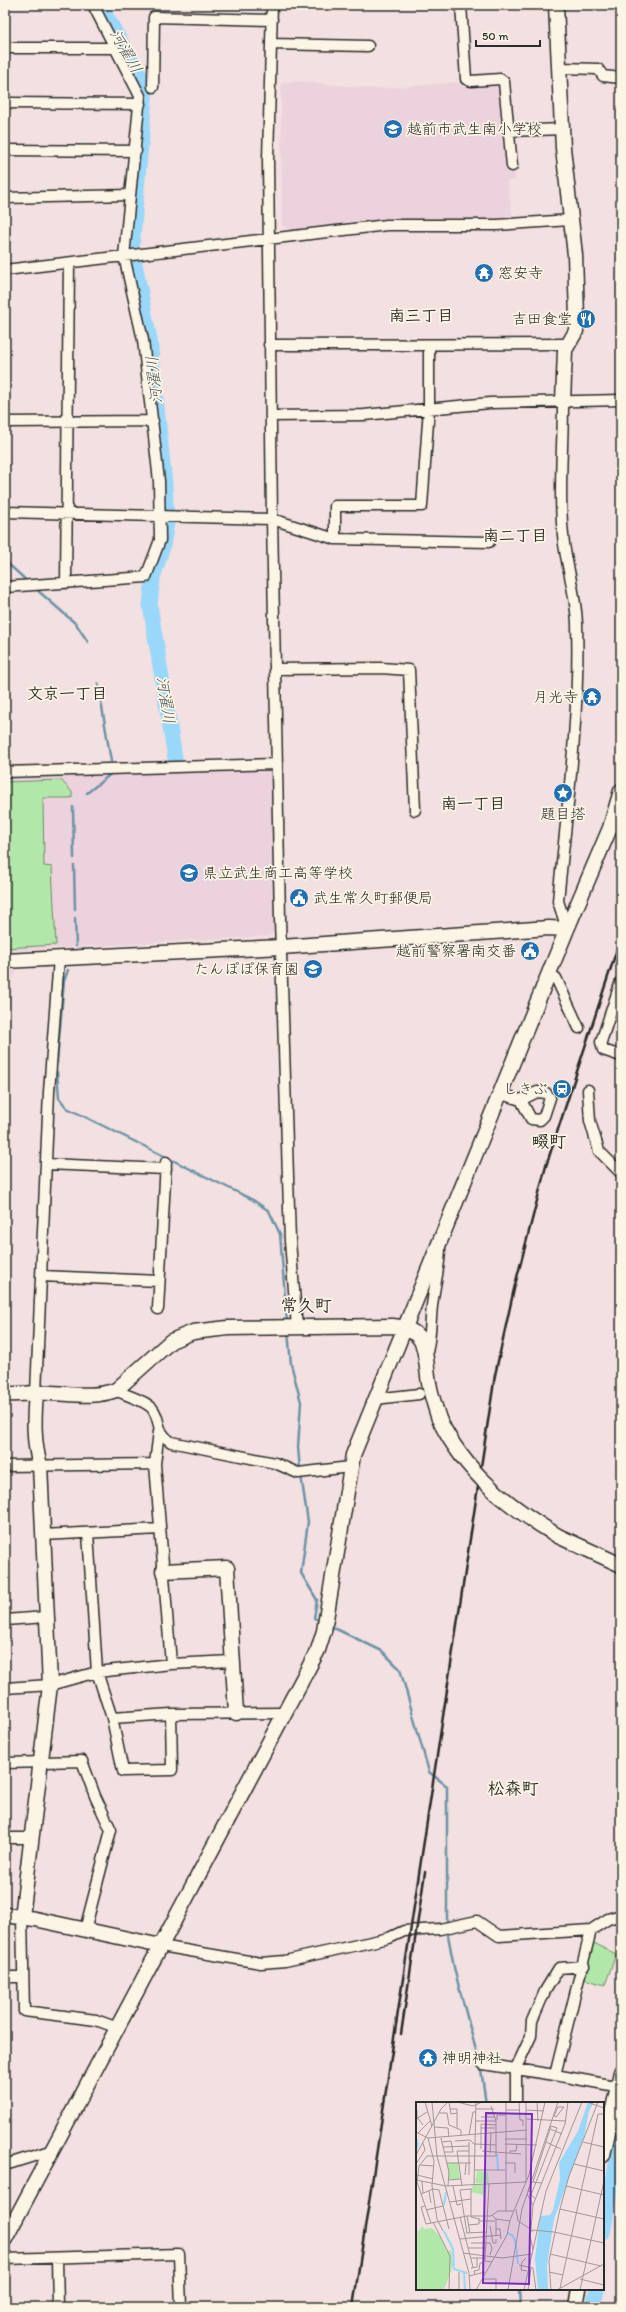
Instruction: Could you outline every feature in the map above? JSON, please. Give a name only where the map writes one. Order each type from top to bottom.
[{"type":"street","points":[[5,587],[146,577],[160,540],[161,516],[153,421],[143,340],[124,256],[136,151],[140,104],[139,92],[93,5]]},
{"type":"street","points":[[272,5],[269,239],[272,519],[291,1328]]},
{"type":"street","points":[[461,5],[466,79],[471,81],[503,79],[512,166]]},
{"type":"street","points":[[556,5],[563,129],[570,220],[575,254],[577,323],[575,332],[565,350],[563,402],[564,544],[573,582],[577,623],[576,716],[558,901],[567,930]]},
{"type":"street","points":[[153,87],[154,17],[272,20]]},
{"type":"street","points":[[271,44],[368,46]]},
{"type":"street","points":[[5,48],[116,48]]},
{"type":"street","points":[[560,68],[598,69],[603,76],[621,78]]},
{"type":"street","points":[[5,103],[140,104]]},
{"type":"street","points":[[509,131],[563,129]]},
{"type":"street","points":[[5,150],[136,151]]},
{"type":"street","points":[[5,198],[130,195]]},
{"type":"street","points":[[5,270],[404,224],[497,225],[570,220]]},
{"type":"street","points":[[66,583],[69,263]]},
{"type":"street","points":[[335,538],[335,506],[422,506],[429,408],[429,344]]},
{"type":"street","points":[[270,345],[567,344]]},
{"type":"street","points":[[271,416],[364,415],[490,403],[621,400]]},
{"type":"street","points":[[5,422],[153,421]]},
{"type":"street","points":[[5,512],[272,519],[335,538],[489,542]]},
{"type":"street","points":[[276,669],[382,668],[409,670],[415,810]]},
{"type":"street","points":[[5,772],[277,764]]},
{"type":"street","points":[[5,2239],[286,1713],[318,1650],[325,1624],[350,1467],[375,1399],[610,828],[621,791]]},
{"type":"street","points":[[5,962],[281,947],[549,928],[567,930]]},
{"type":"street","points":[[59,958],[49,1092],[34,1420],[36,1455],[40,1465],[50,1684],[22,1917],[24,2011],[96,2020],[118,2028]]},
{"type":"street","points":[[549,974],[556,978],[579,1028]]},
{"type":"street","points":[[621,981],[616,1008],[601,1042],[603,1050],[621,1056]]},
{"type":"street","points":[[588,1090],[590,1121],[599,1152],[621,1173]]},
{"type":"street","points":[[501,1094],[521,1100]]},
{"type":"street","points":[[46,1164],[166,1166],[158,1309]]},
{"type":"street","points":[[426,1356],[430,1344],[431,1312],[440,1259],[440,1241]]},
{"type":"street","points":[[41,1276],[159,1281]]},
{"type":"street","points":[[5,1394],[36,1393],[99,1396],[116,1390],[171,1341],[193,1332],[228,1328],[388,1326],[405,1328],[419,1336],[426,1356],[429,1383],[439,1419],[458,1453],[483,1482],[507,1504],[558,1536],[621,1565]]},
{"type":"street","points":[[116,1390],[150,1406],[156,1415],[160,1431],[155,1464],[171,1664]]},
{"type":"street","points":[[375,1399],[419,1394]]},
{"type":"street","points":[[160,1431],[171,1442],[274,1463],[298,1473],[350,1467]]},
{"type":"street","points":[[5,1466],[155,1464]]},
{"type":"street","points":[[43,1535],[160,1529]]},
{"type":"street","points":[[88,1533],[97,1672],[112,1718],[123,1771],[172,1770],[171,1714]]},
{"type":"street","points":[[163,1571],[227,1568],[236,1713]]},
{"type":"street","points":[[5,1620],[46,1616]]},
{"type":"street","points":[[5,1688],[50,1684],[97,1672],[171,1664],[233,1661]]},
{"type":"street","points":[[112,1718],[171,1714],[286,1713]]},
{"type":"street","points":[[5,1763],[82,1761],[95,1796],[111,1830],[85,1930]]},
{"type":"street","points":[[5,1838],[32,1838]]},
{"type":"street","points":[[5,1915],[22,1917],[161,1946],[261,1963],[285,1961],[328,1953],[389,1938],[411,1930],[440,1929],[477,1921],[499,1936],[591,1930],[608,1919],[621,1915]]},
{"type":"street","points":[[555,2075],[574,1995],[584,1966],[591,1930]]},
{"type":"street","points":[[516,2102],[516,2068],[531,2036],[532,2021],[545,1991],[558,1968],[584,1966]]},
{"type":"street","points":[[5,1977],[23,1977]]},
{"type":"street","points":[[483,2064],[516,2068],[620,2087]]},
{"type":"street","points":[[604,2148],[620,2087],[621,2072]]},
{"type":"street","points":[[5,2164],[53,2150]]},
{"type":"street","points":[[5,2259],[56,2259],[179,2254],[181,2307]]},
{"type":"street","points":[[56,2259],[58,2307]]},
{"type":"street","points":[[576,2307],[579,2290]]},
{"type":"shaded area","name":"越前市武生南小学校","points":[[298,81],[375,89],[462,82],[500,84],[514,169],[515,181],[507,181],[513,220],[399,219],[290,231],[282,225],[281,83]]},
{"type":"shaded area","points":[[269,769],[273,771],[276,931],[270,936],[5,951],[5,778]]},
{"type":"shaded area","points":[[5,971],[17,971],[12,980],[5,1063]]},
{"type":"shaded area","points":[[5,1186],[9,1187],[6,1231],[5,1231]]},
{"type":"green space","points":[[61,780],[72,792],[72,798],[43,798],[44,866],[52,867],[56,945],[5,948],[5,782]]},
{"type":"green space","points":[[594,1943],[616,1954],[605,1985],[584,1979]]},
{"type":"waterway","name":"河濯川","points":[[100,5],[146,86],[132,248],[150,340],[165,484],[167,523],[163,546],[153,578],[150,605],[176,764]]},
{"type":"waterway","points":[[5,561],[29,583]]},
{"type":"waterway","points":[[36,589],[76,624],[88,642]]},
{"type":"waterway","points":[[98,683],[111,761]]},
{"type":"waterway","points":[[87,793],[112,773]]},
{"type":"waterway","points":[[73,807],[74,858]]},
{"type":"waterway","points":[[74,866],[75,909]]},
{"type":"waterway","points":[[75,918],[76,946]]},
{"type":"waterway","points":[[57,1063],[64,981],[68,970]]},
{"type":"waterway","points":[[57,1072],[59,1098],[67,1108],[253,1200],[269,1211],[280,1234],[287,1322]]},
{"type":"waterway","points":[[288,1331],[291,1364],[301,1402],[298,1447],[300,1470]]},
{"type":"waterway","points":[[301,1475],[308,1522],[301,1573],[317,1600],[314,1618],[322,1622]]},
{"type":"waterway","points":[[330,1626],[382,1651],[400,1669],[429,1772],[447,1786],[447,1925]]},
{"type":"waterway","points":[[447,1930],[455,1972],[481,2069],[486,2102]]},
{"type":"waterway","points":[[604,2228],[621,2138]]},
{"type":"waterway","points":[[520,2290],[521,2307]]},
{"type":"waterway","points":[[593,2307],[597,2290]]},
{"type":"railway","points":[[353,2307],[495,1375],[514,1289],[546,1166],[621,937]]},
{"type":"railway","points":[[401,2034],[425,1872]]},
{"type":"place","name":"越前市武生南小学校","points":[[393,129]]},
{"type":"place","name":"窓安寺","points":[[484,273]]},
{"type":"place","name":"吉田食堂","points":[[586,319]]},
{"type":"place","name":"月光寺","points":[[592,697]]},
{"type":"place","name":"題目塔","points":[[563,793]]},
{"type":"place","name":"県立武生商工高等学校","points":[[189,873]]},
{"type":"place","name":"武生常久町郵便局","points":[[299,898]]},
{"type":"place","name":"越前警察署南交番","points":[[530,951]]},
{"type":"place","name":"たんぽぽ保育園","points":[[313,969]]},
{"type":"place","name":"しきぶ","points":[[562,1089]]},
{"type":"place","name":"神明神社","points":[[428,2058]]},
{"type":"district","name":"南三丁目","points":[[421,315]]},
{"type":"district","name":"南二丁目","points":[[515,535]]},
{"type":"district","name":"文京一丁目","points":[[67,693]]},
{"type":"district","name":"南一丁目","points":[[473,803]]},
{"type":"district","name":"畷町","points":[[549,1141]]},
{"type":"district","name":"常久町","points":[[306,1305]]},
{"type":"district","name":"松森町","points":[[513,1788]]}]
